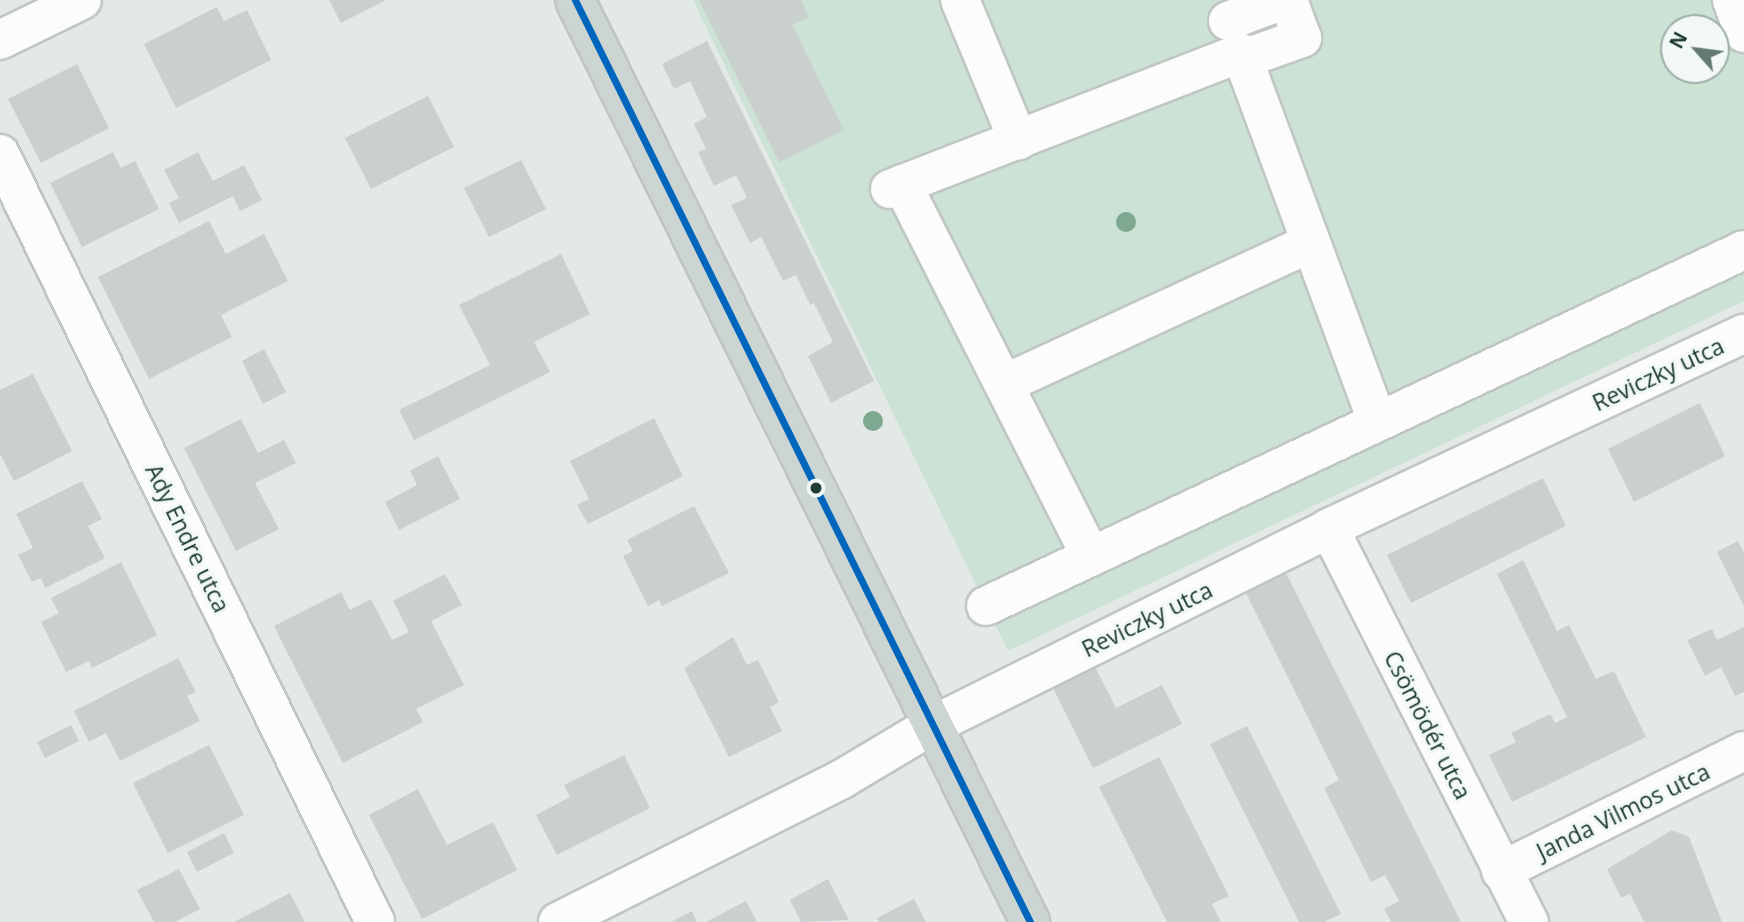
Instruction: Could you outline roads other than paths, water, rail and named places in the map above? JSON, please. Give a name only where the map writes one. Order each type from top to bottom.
[{"type":"main road","points":[[575,0],[1030,922]]},
{"type":"street","points":[[0,40],[82,0]]},
{"type":"street","points":[[960,0],[1018,140]]},
{"type":"street","points":[[1091,556],[1004,384],[896,186],[1018,140],[1233,33],[1302,38],[1285,0]]},
{"type":"street","points":[[1732,0],[1744,33]]},
{"type":"street","points":[[1233,33],[1377,420]]},
{"type":"street","name":"Ady Endre utca","points":[[0,154],[375,922]]},
{"type":"street","points":[[1004,384],[1310,243]]},
{"type":"street","points":[[986,606],[1377,420],[1744,250]]},
{"type":"street","name":"Reviczky utca","points":[[558,922],[842,779],[931,726],[1329,528],[1744,334]]},
{"type":"street","name":"Csömödér utca","points":[[1329,528],[1528,922]]},
{"type":"street","name":"Janda Vilmos utca","points":[[1502,871],[1744,751]]}]
